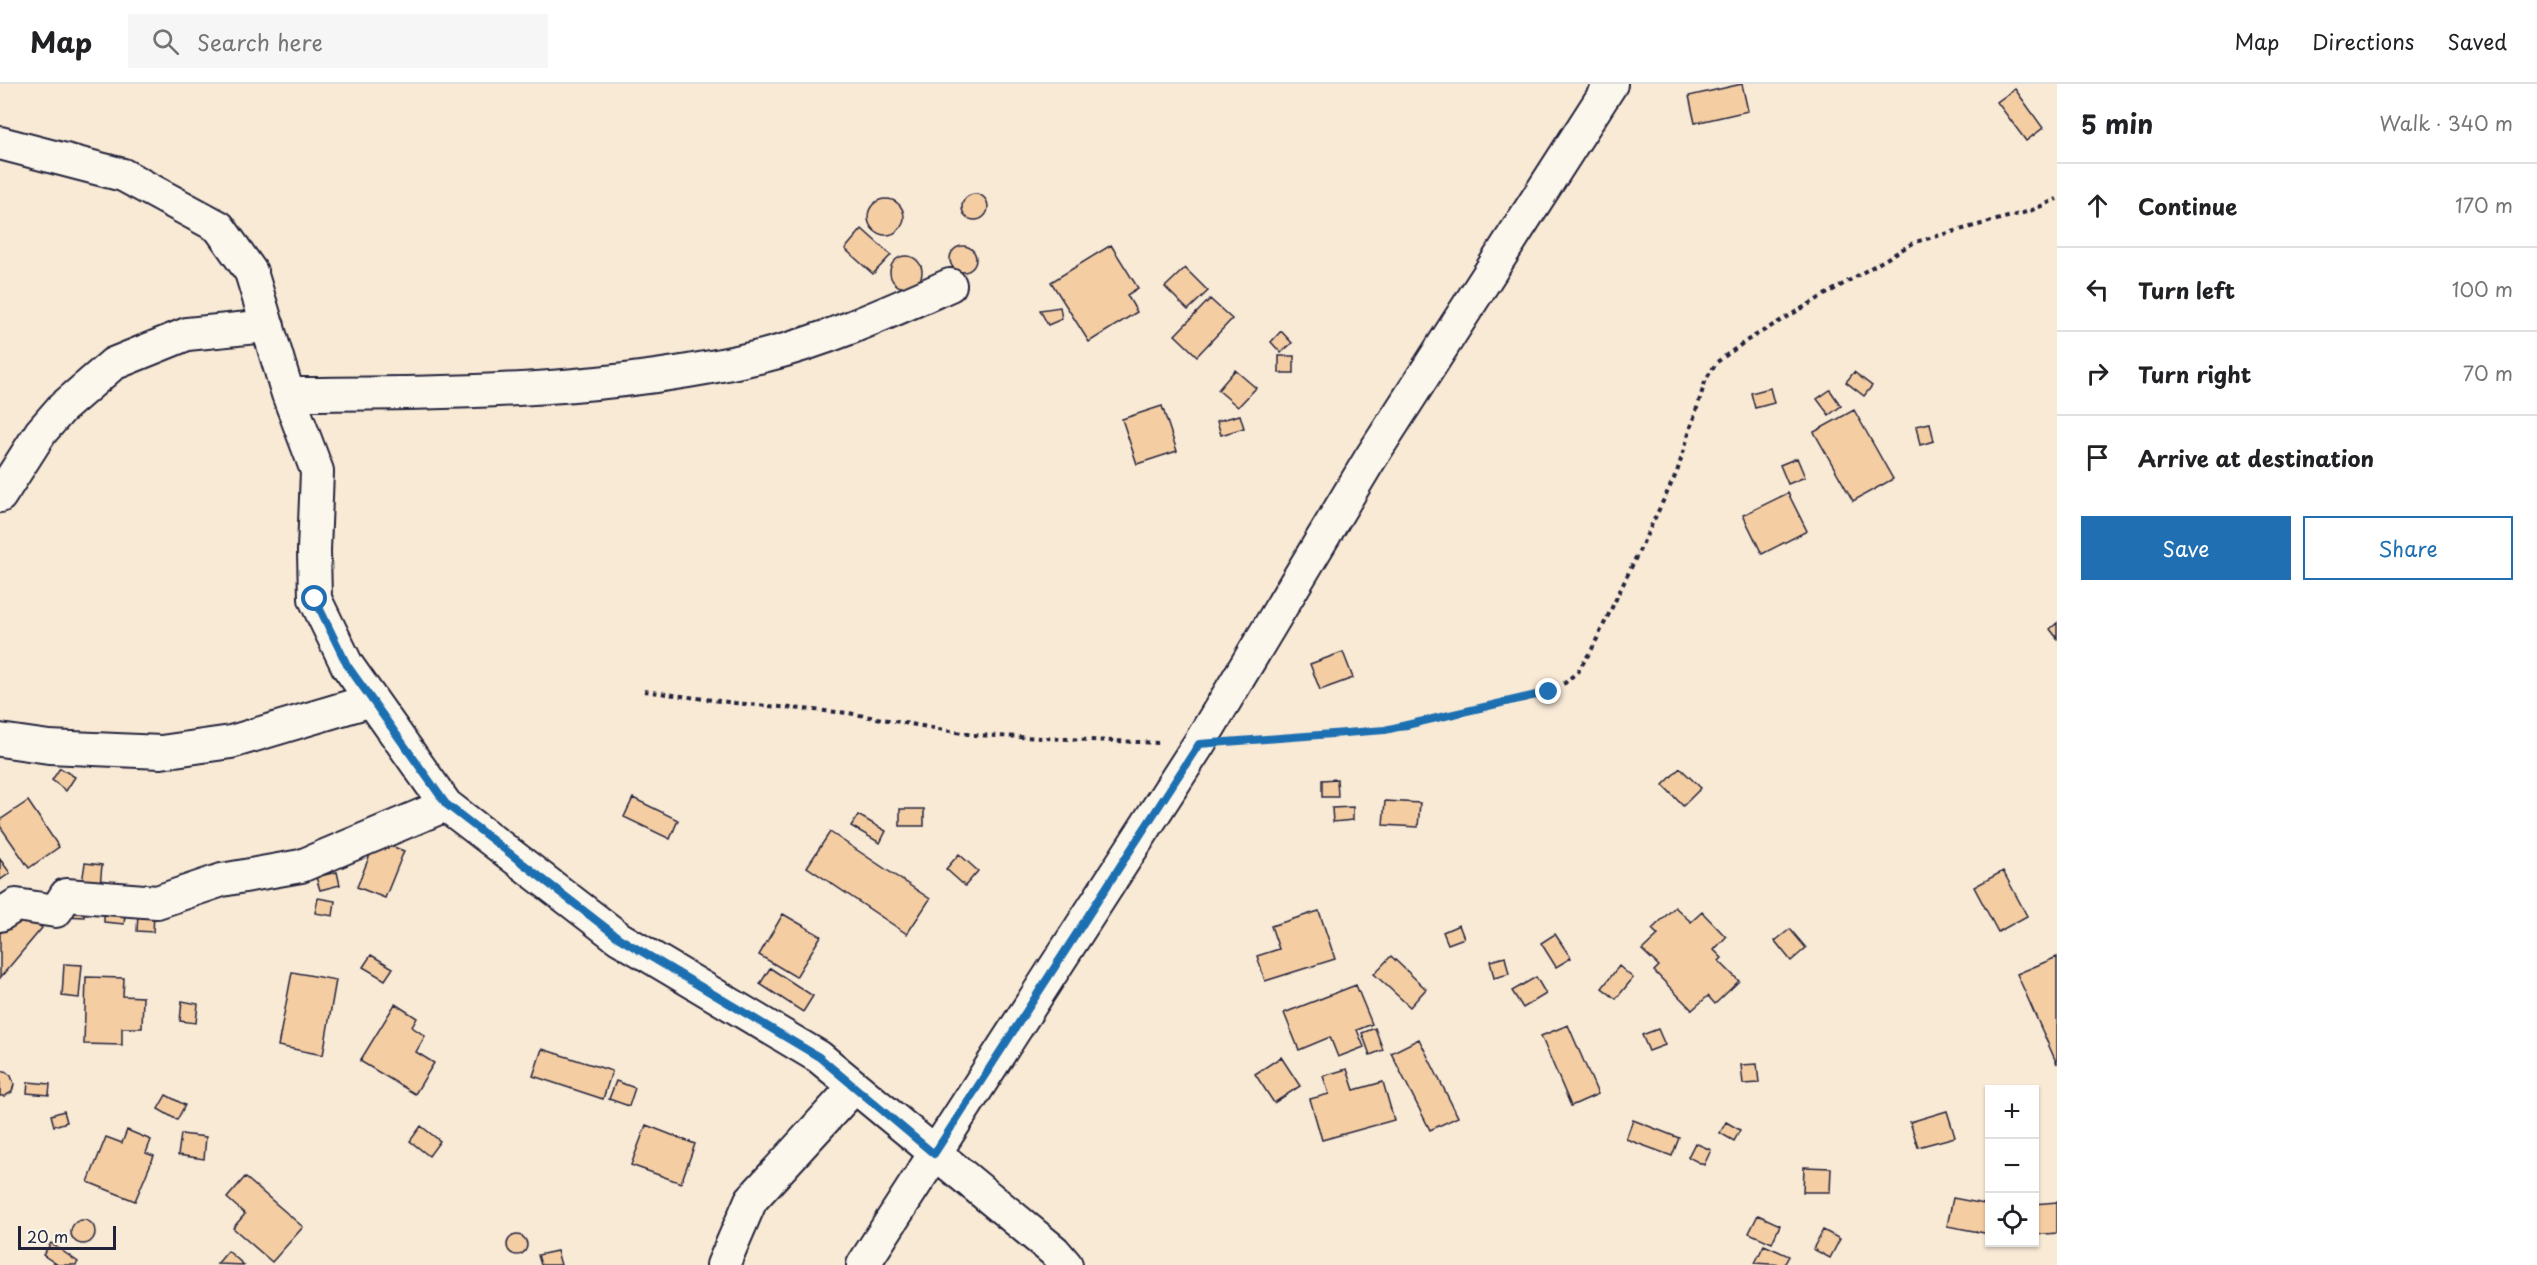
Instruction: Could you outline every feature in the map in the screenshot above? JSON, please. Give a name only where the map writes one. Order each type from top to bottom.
[{"type":"street","points":[[863,1265],[1199,744],[1370,459],[1611,84]]},
{"type":"street","points":[[0,143],[123,175],[219,226],[251,272],[288,394],[317,471],[315,599],[347,665],[446,804],[619,938],[819,1057],[1047,1245],[1066,1265]]},
{"type":"street","points":[[288,394],[417,393],[569,386],[690,369],[764,355],[817,338],[860,324],[950,285]]},
{"type":"street","points":[[0,496],[41,432],[62,409],[113,364],[187,334],[268,326]]},
{"type":"street","points":[[0,740],[49,747],[161,752],[231,742],[372,700]]},
{"type":"street","points":[[0,915],[16,905],[56,911],[66,895],[157,902],[222,880],[301,866],[446,804]]},
{"type":"street","points":[[723,1265],[751,1200],[854,1087]]},
{"type":"path","points":[[644,691],[735,703],[848,713],[973,735],[1199,744],[1385,730],[1537,696],[1565,683],[1578,671],[1592,649],[1677,472],[1706,379],[1717,362],[1746,341],[1915,242],[2030,211],[2057,199]]},
{"type":"building","points":[[1742,84],[1748,111],[1695,123],[1689,96]]},
{"type":"building","points":[[2015,89],[2043,128],[2026,141],[1997,102]]},
{"type":"building","points":[[975,194],[984,198],[988,207],[984,216],[975,220],[966,216],[962,207],[966,198]]},
{"type":"building","points":[[886,199],[899,204],[904,217],[899,230],[886,235],[873,230],[868,217],[873,204]]},
{"type":"building","points":[[862,229],[891,255],[873,274],[845,249]]},
{"type":"building","points":[[1111,245],[1138,288],[1127,295],[1137,312],[1089,342],[1051,282]]},
{"type":"building","points":[[963,246],[972,250],[976,259],[972,268],[963,272],[954,268],[950,259],[954,250]]},
{"type":"building","points":[[906,256],[917,261],[922,272],[917,283],[906,288],[895,283],[890,272],[895,261]]},
{"type":"building","points":[[1185,268],[1208,291],[1188,310],[1165,287]]},
{"type":"building","points":[[1210,299],[1232,319],[1197,356],[1175,335]]},
{"type":"building","points":[[1060,307],[1062,319],[1048,325],[1040,310]]},
{"type":"building","points":[[1281,331],[1292,343],[1281,353],[1271,342]]},
{"type":"building","points":[[1279,356],[1294,356],[1294,373],[1279,373]]},
{"type":"building","points":[[1235,370],[1256,388],[1238,407],[1218,390]]},
{"type":"building","points":[[1854,372],[1872,386],[1864,396],[1846,382]]},
{"type":"building","points":[[1770,388],[1774,403],[1755,408],[1751,393]]},
{"type":"building","points":[[1830,390],[1841,406],[1829,415],[1817,399]]},
{"type":"building","points":[[1162,406],[1177,451],[1137,464],[1122,419]]},
{"type":"building","points":[[1854,410],[1893,479],[1853,501],[1814,432]]},
{"type":"building","points":[[1240,415],[1244,428],[1221,435],[1217,421]]},
{"type":"building","points":[[1930,423],[1934,441],[1920,445],[1916,426]]},
{"type":"building","points":[[1797,458],[1805,477],[1788,484],[1780,465]]},
{"type":"building","points":[[1788,493],[1807,531],[1762,554],[1743,515]]},
{"type":"building","points":[[2057,623],[2057,638],[2050,629]]},
{"type":"building","points":[[1343,652],[1353,678],[1320,690],[1310,664]]},
{"type":"building","points":[[60,768],[75,777],[66,791],[52,780]]},
{"type":"building","points":[[1680,768],[1701,788],[1683,806],[1663,785]]},
{"type":"building","points":[[1337,779],[1338,797],[1322,797],[1322,780]]},
{"type":"building","points":[[633,798],[678,820],[670,839],[624,817]]},
{"type":"building","points":[[28,801],[59,847],[29,868],[0,826],[0,820]]},
{"type":"building","points":[[1385,801],[1420,803],[1418,827],[1383,825]]},
{"type":"building","points":[[1353,807],[1353,820],[1333,822],[1332,808]]},
{"type":"building","points":[[900,809],[924,809],[924,826],[900,826]]},
{"type":"building","points":[[858,815],[886,831],[880,843],[851,826]]},
{"type":"building","points":[[830,832],[930,899],[907,934],[807,867]]},
{"type":"building","points":[[376,840],[404,851],[385,898],[357,887]]},
{"type":"building","points":[[959,854],[978,871],[965,886],[946,869]]},
{"type":"building","points":[[0,859],[10,873],[0,880]]},
{"type":"building","points":[[85,863],[102,865],[100,886],[82,883]]},
{"type":"building","points":[[2003,871],[2027,916],[1998,932],[1974,887]]},
{"type":"building","points":[[337,872],[340,885],[320,890],[316,877]]},
{"type":"building","points":[[318,898],[335,901],[333,916],[315,913]]},
{"type":"building","points":[[85,900],[84,917],[66,916]]},
{"type":"building","points":[[104,906],[126,908],[124,924],[104,922]]},
{"type":"building","points":[[1675,907],[1691,922],[1702,912],[1726,937],[1714,950],[1722,958],[1719,961],[1739,981],[1715,1004],[1708,996],[1692,1010],[1654,971],[1659,966],[1642,950],[1658,935],[1652,929]]},
{"type":"building","points":[[19,908],[42,928],[0,978],[0,930]]},
{"type":"building","points":[[1319,911],[1335,959],[1265,981],[1257,956],[1279,949],[1271,926]]},
{"type":"building","points":[[138,914],[154,915],[153,932],[137,931]]},
{"type":"building","points":[[783,914],[821,936],[796,977],[759,955]]},
{"type":"building","points":[[1459,925],[1464,938],[1448,944],[1443,932]]},
{"type":"building","points":[[1790,929],[1806,948],[1791,961],[1775,941]]},
{"type":"building","points":[[1555,934],[1571,958],[1556,967],[1541,943]]},
{"type":"building","points":[[371,955],[393,968],[385,980],[363,967]]},
{"type":"building","points":[[1391,956],[1426,989],[1410,1007],[1374,974]]},
{"type":"building","points":[[1505,957],[1509,974],[1494,978],[1490,961]]},
{"type":"building","points":[[2057,957],[2057,1064],[2017,974]]},
{"type":"building","points":[[64,964],[82,965],[79,998],[62,996]]},
{"type":"building","points":[[1619,966],[1633,978],[1616,999],[1602,988]]},
{"type":"building","points":[[770,968],[813,996],[803,1012],[760,984]]},
{"type":"building","points":[[292,972],[336,980],[323,1055],[278,1046]]},
{"type":"building","points":[[86,977],[124,978],[123,996],[143,997],[142,1028],[122,1028],[122,1045],[84,1044]]},
{"type":"building","points":[[1536,977],[1546,994],[1523,1008],[1512,991]]},
{"type":"building","points":[[1356,985],[1372,1024],[1357,1030],[1364,1047],[1338,1057],[1330,1037],[1299,1050],[1284,1013]]},
{"type":"building","points":[[182,1001],[198,1004],[196,1023],[180,1021]]},
{"type":"building","points":[[395,1004],[417,1018],[412,1027],[425,1036],[416,1052],[434,1063],[415,1094],[360,1061]]},
{"type":"building","points":[[1568,1025],[1598,1094],[1571,1106],[1541,1036]]},
{"type":"building","points":[[1375,1028],[1383,1050],[1370,1055],[1362,1033]]},
{"type":"building","points":[[1658,1029],[1665,1045],[1649,1051],[1642,1035]]},
{"type":"building","points":[[1419,1039],[1458,1117],[1430,1130],[1391,1053]]},
{"type":"building","points":[[542,1049],[612,1071],[603,1099],[533,1076]]},
{"type":"building","points":[[1281,1057],[1300,1086],[1274,1103],[1255,1074]]},
{"type":"building","points":[[1757,1064],[1759,1083],[1743,1084],[1741,1065]]},
{"type":"building","points":[[1347,1069],[1354,1090],[1383,1082],[1394,1120],[1322,1140],[1310,1099],[1329,1094],[1323,1076]]},
{"type":"building","points":[[5,1071],[11,1076],[14,1084],[12,1092],[0,1096],[0,1072]]},
{"type":"building","points":[[616,1081],[635,1088],[629,1106],[609,1099]]},
{"type":"building","points":[[28,1082],[50,1084],[49,1095],[27,1093]]},
{"type":"building","points":[[166,1095],[185,1105],[177,1120],[158,1109]]},
{"type":"building","points":[[64,1111],[67,1122],[54,1126],[51,1115]]},
{"type":"building","points":[[1947,1111],[1955,1137],[1918,1147],[1910,1122]]},
{"type":"building","points":[[1633,1120],[1679,1138],[1672,1156],[1626,1139]]},
{"type":"building","points":[[1726,1122],[1740,1130],[1734,1141],[1720,1133]]},
{"type":"building","points":[[646,1125],[695,1144],[681,1183],[631,1165]]},
{"type":"building","points":[[421,1126],[440,1141],[429,1156],[410,1141]]},
{"type":"building","points":[[127,1130],[151,1140],[146,1153],[154,1156],[135,1201],[88,1182],[106,1137],[122,1143]]},
{"type":"building","points":[[181,1134],[206,1137],[204,1159],[178,1155]]},
{"type":"building","points":[[1695,1143],[1711,1150],[1704,1165],[1688,1157]]},
{"type":"building","points":[[1804,1167],[1831,1168],[1830,1192],[1803,1192]]},
{"type":"building","points":[[245,1177],[303,1227],[272,1262],[233,1228],[245,1214],[227,1198]]},
{"type":"building","points":[[1953,1198],[1985,1204],[1985,1233],[1947,1226]]},
{"type":"building","points":[[2057,1202],[2057,1233],[2039,1235],[2039,1204]]},
{"type":"building","points":[[1758,1215],[1780,1225],[1772,1243],[1749,1233]]},
{"type":"building","points":[[83,1220],[91,1224],[95,1232],[91,1240],[83,1244],[75,1240],[71,1232],[75,1224]]},
{"type":"building","points":[[1823,1230],[1840,1239],[1830,1258],[1813,1249]]},
{"type":"building","points":[[513,1235],[521,1235],[527,1241],[527,1249],[521,1255],[513,1255],[507,1249],[507,1241]]},
{"type":"building","points":[[51,1243],[78,1262],[76,1265],[58,1265],[43,1255]]},
{"type":"building","points":[[1764,1245],[1789,1256],[1784,1265],[1755,1263]]},
{"type":"building","points":[[228,1251],[244,1265],[217,1264]]},
{"type":"building","points":[[557,1251],[561,1265],[541,1265],[538,1255]]},
{"type":"route","points":[[315,599],[347,665],[446,804],[619,938],[819,1057],[934,1154],[1199,744],[1385,730],[1549,692]]}]
